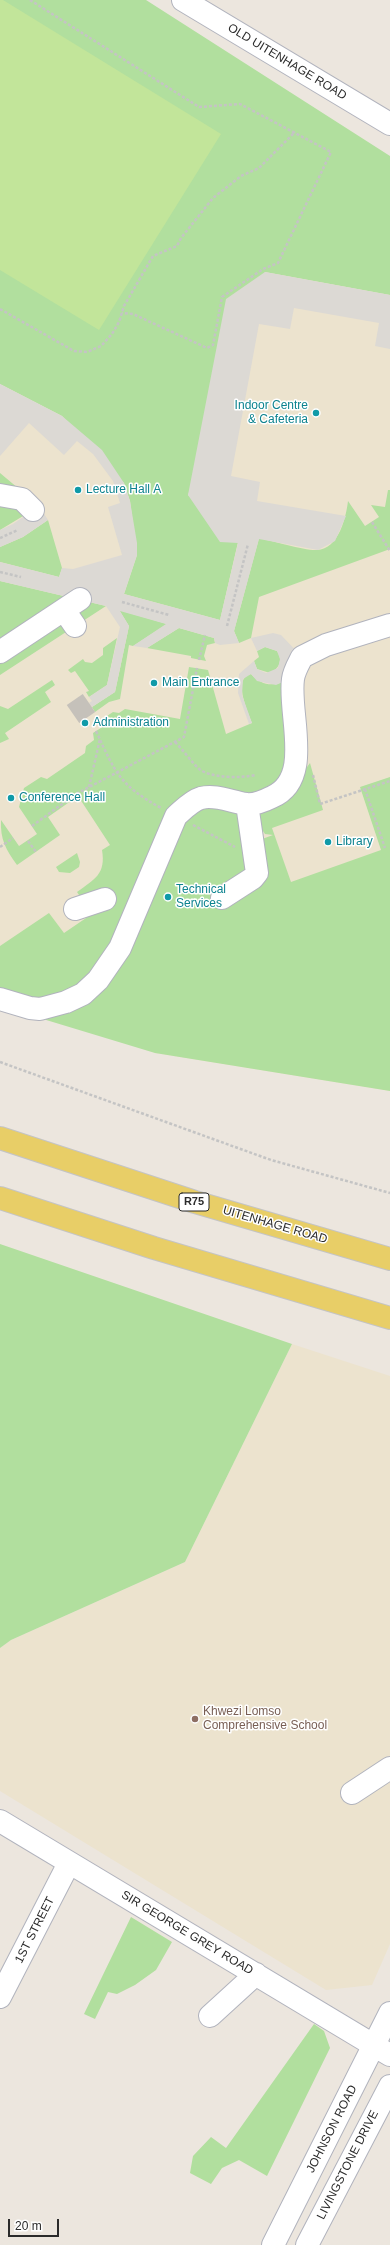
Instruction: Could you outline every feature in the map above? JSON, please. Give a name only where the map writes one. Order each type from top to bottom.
[{"type":"main road","name":"UITENHAGE ROAD","points":[[0,1138],[187,1199],[390,1259]]},
{"type":"main road","points":[[0,1198],[154,1248],[390,1318]]},
{"type":"street","name":"OLD UITENHAGE ROAD","points":[[183,0],[390,124]]},
{"type":"street","points":[[0,495],[22,499],[33,510]]},
{"type":"street","points":[[0,652],[73,612]]},
{"type":"street","points":[[0,999],[30,1008],[40,1009],[66,1002],[83,994],[98,980],[120,948],[176,816],[201,798],[217,798],[247,804],[262,802],[276,795],[289,784],[294,773],[296,744],[292,678],[302,657],[326,645],[390,625]]},
{"type":"street","points":[[222,898],[253,878],[257,872],[247,804]]},
{"type":"street","points":[[75,909],[105,899]]},
{"type":"street","points":[[352,1793],[390,1768]]},
{"type":"street","name":"SIR GEORGE GREY ROAD","points":[[0,1821],[382,2049]]},
{"type":"street","name":"1ST STREET","points":[[1,1993],[69,1863]]},
{"type":"street","points":[[210,2016],[256,1974]]},
{"type":"street","name":"JOHNSON ROAD","points":[[273,2245],[382,2049],[390,2013]]},
{"type":"street","name":"LIVINGSTONE DRIVE","points":[[307,2245],[390,2086]]},
{"type":"path","points":[[30,0],[199,107],[240,104],[331,152],[278,263],[263,269],[222,298],[213,345],[207,348],[133,314],[122,313]]},
{"type":"path","points":[[0,309],[74,351],[87,352],[101,346],[112,334],[119,322],[124,306],[153,256],[177,246],[181,238],[213,198],[241,176],[259,168],[295,132]]},
{"type":"path","points":[[372,522],[390,551]]},
{"type":"path","points":[[0,538],[18,530]]},
{"type":"path","points":[[227,626],[248,544]]},
{"type":"path","points":[[0,572],[20,577]]},
{"type":"path","points":[[122,602],[169,616]]},
{"type":"path","points":[[199,660],[205,635]]},
{"type":"path","points":[[32,826],[89,787],[184,737],[197,668]]},
{"type":"path","points":[[89,787],[100,739]]},
{"type":"path","points":[[175,742],[199,769],[206,773],[243,777],[256,775]]},
{"type":"path","points":[[312,770],[320,804],[390,781]]},
{"type":"path","points":[[365,789],[385,848]]},
{"type":"path","points":[[0,847],[13,838]]},
{"type":"path","points":[[28,841],[36,852]]},
{"type":"path","points":[[0,1062],[271,1160],[390,1193]]},
{"type":"shaded area","points":[[0,0],[390,158],[390,1091],[155,1053],[0,988]]},
{"type":"shaded area","points":[[265,272],[390,295],[390,349],[375,346],[379,323],[294,308],[290,329],[259,324],[231,476],[260,482],[257,501],[346,516],[335,541],[318,550],[259,539],[234,631],[239,643],[220,645],[215,643],[214,638],[179,628],[147,648],[133,646],[166,624],[120,611],[129,626],[115,692],[92,707],[89,703],[92,701],[89,697],[107,685],[120,627],[106,606],[0,581],[0,562],[59,577],[62,568],[73,569],[122,555],[108,507],[120,503],[113,481],[93,454],[77,441],[64,455],[29,423],[0,456],[0,384],[62,416],[102,450],[124,483],[130,501],[137,543],[137,555],[124,594],[220,620],[238,543],[220,542],[188,495],[226,299]]},
{"type":"shaded area","points":[[39,506],[48,520],[23,537],[0,547],[0,530],[13,524]]},
{"type":"shaded area","points":[[273,633],[281,635],[302,657],[285,681],[276,685],[257,681],[251,674],[243,679],[242,695],[252,723],[249,724],[238,693],[239,674],[254,661],[257,669],[266,673],[278,668],[280,659],[277,651],[265,647],[257,651],[251,638]]},
{"type":"shaded area","name":"Khwezi Lomso Comprehensive School","points":[[292,1344],[390,1376],[390,1944],[372,1985],[326,1990],[0,1791],[0,1648],[11,1640],[185,1562]]},
{"type":"green space","points":[[0,0],[146,0],[390,156],[390,295],[265,272],[188,495],[238,542],[220,620],[124,594],[137,555],[130,501],[124,483],[62,416],[0,384]]},
{"type":"green space","points":[[0,0],[3,0],[221,134],[99,330],[0,270]]},
{"type":"green space","points":[[0,473],[37,504],[33,510],[0,530]]},
{"type":"green space","points":[[388,490],[390,490],[390,549],[259,597],[251,638],[239,643],[234,631],[259,538],[305,549],[317,550],[325,548],[331,544],[340,531],[348,501],[365,526],[379,517],[371,505],[385,507]]},
{"type":"green space","points":[[48,520],[62,568],[59,577],[0,562],[0,547],[23,537]]},
{"type":"green space","points":[[0,581],[106,606],[0,675]]},
{"type":"green space","points":[[119,610],[167,624],[133,646],[129,645],[120,699],[109,702],[95,712],[92,707],[115,692],[129,626]]},
{"type":"green space","points":[[179,628],[214,638],[215,643],[207,645],[204,656],[206,661],[191,658],[191,656],[147,648]]},
{"type":"green space","points":[[117,638],[107,685],[89,697],[86,692],[89,691],[75,671],[71,673],[68,670],[83,659],[85,662],[92,663],[103,655],[103,648]]},
{"type":"green space","points":[[265,647],[277,651],[280,658],[280,664],[270,673],[257,669],[254,661],[259,657],[257,651]]},
{"type":"green space","points":[[189,667],[208,670],[226,734],[252,723],[243,696],[242,688],[245,677],[251,674],[259,681],[267,684],[276,684],[285,681],[294,773],[247,804],[254,842],[273,835],[265,834],[261,828],[257,816],[281,802],[310,763],[323,810],[272,828],[291,882],[381,850],[360,787],[390,777],[390,1091],[155,1053],[0,1006],[0,946],[49,913],[64,933],[92,914],[77,892],[98,875],[102,865],[102,850],[110,845],[78,796],[48,817],[60,835],[17,865],[4,844],[1,820],[19,846],[37,834],[19,807],[24,788],[41,777],[47,779],[85,753],[86,746],[94,740],[93,733],[104,726],[101,720],[113,712],[119,713],[125,709],[180,719]]},
{"type":"green space","points":[[52,680],[55,685],[45,692],[51,702],[5,733],[9,739],[0,743],[0,706],[8,709]]},
{"type":"green space","points":[[77,853],[80,862],[79,867],[70,873],[59,872],[56,867]]},
{"type":"green space","points":[[0,1244],[292,1344],[185,1562],[11,1640],[0,1648]]},
{"type":"green space","points":[[131,1917],[172,1942],[156,1970],[135,1985],[117,1994],[108,1992],[95,2019],[84,2014]]},
{"type":"green space","points":[[314,2024],[324,2031],[330,2048],[267,2176],[239,2160],[222,2168],[211,2184],[190,2173],[193,2156],[211,2137],[226,2148]]},
{"type":"tunnel","points":[[73,714],[89,703]]},
{"type":"place","name":"Indoor Centre & Cafeteria","points":[[316,413]]},
{"type":"place","name":"Lecture Hall A","points":[[78,490]]},
{"type":"place","name":"Main Entrance","points":[[154,683]]},
{"type":"place","name":"Administration","points":[[85,723]]},
{"type":"place","name":"Conference Hall","points":[[11,798]]},
{"type":"place","name":"Library","points":[[328,842]]},
{"type":"place","name":"Technical Services","points":[[168,897]]},
{"type":"place","name":"Khwezi Lomso Comprehensive School","points":[[195,1719]]}]
